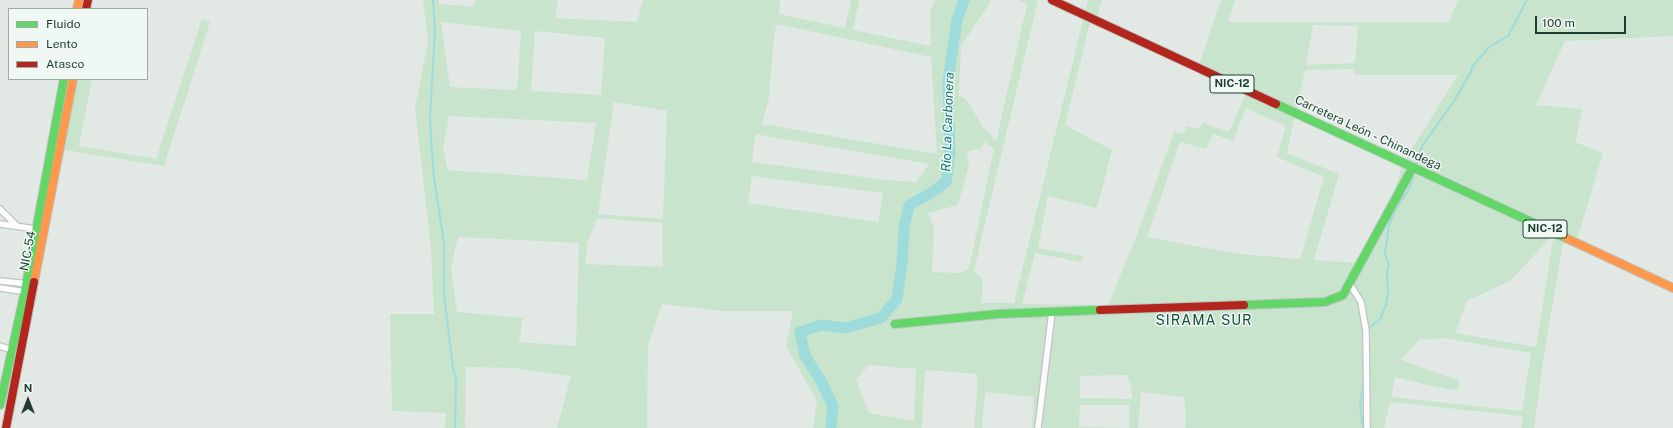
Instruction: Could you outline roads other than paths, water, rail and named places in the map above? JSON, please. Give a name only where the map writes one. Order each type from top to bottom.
[{"type":"main road","name":"Carretera León - Chinandega","points":[[1052,0],[1673,288]]},
{"type":"main road","name":"NIC-54","points":[[6,428],[16,351],[52,165],[64,80]]},
{"type":"main road","name":"NIC-54","points":[[34,262],[36,229],[73,80]]},
{"type":"main road","points":[[895,324],[998,314],[1325,302],[1343,295],[1415,168]]},
{"type":"main road","name":"NIC-54","points":[[0,405],[16,351]]},
{"type":"street","points":[[0,209],[18,226]]},
{"type":"street","points":[[0,224],[36,229]]},
{"type":"street","points":[[0,281],[29,288]]},
{"type":"street","points":[[1349,283],[1361,302],[1366,331],[1366,428]]},
{"type":"street","points":[[0,288],[29,288]]},
{"type":"street","points":[[1038,428],[1052,312]]},
{"type":"street","points":[[0,346],[16,351]]},
{"type":"waterway","points":[[433,0],[435,30],[430,116],[431,139],[434,178],[444,243],[444,295],[453,368],[456,379],[455,428]]},
{"type":"waterway","name":"Río La Carbonera","points":[[831,428],[833,406],[820,379],[805,356],[800,332],[821,325],[845,328],[881,318],[897,299],[902,264],[904,228],[909,205],[928,195],[946,182],[950,155],[948,81],[957,20],[964,0]]},
{"type":"waterway","points":[[1416,165],[1422,146],[1452,104],[1471,72],[1472,67],[1489,47],[1508,36],[1527,0]]},
{"type":"waterway","points":[[1367,330],[1380,319],[1386,305],[1388,293],[1387,273],[1389,265],[1385,254],[1389,225],[1397,207],[1410,188],[1413,175]]},
{"type":"waterway","points":[[1363,428],[1360,406],[1363,385],[1364,353]]},
{"type":"district","name":"SIRAMA SUR","points":[[1204,321]]}]
